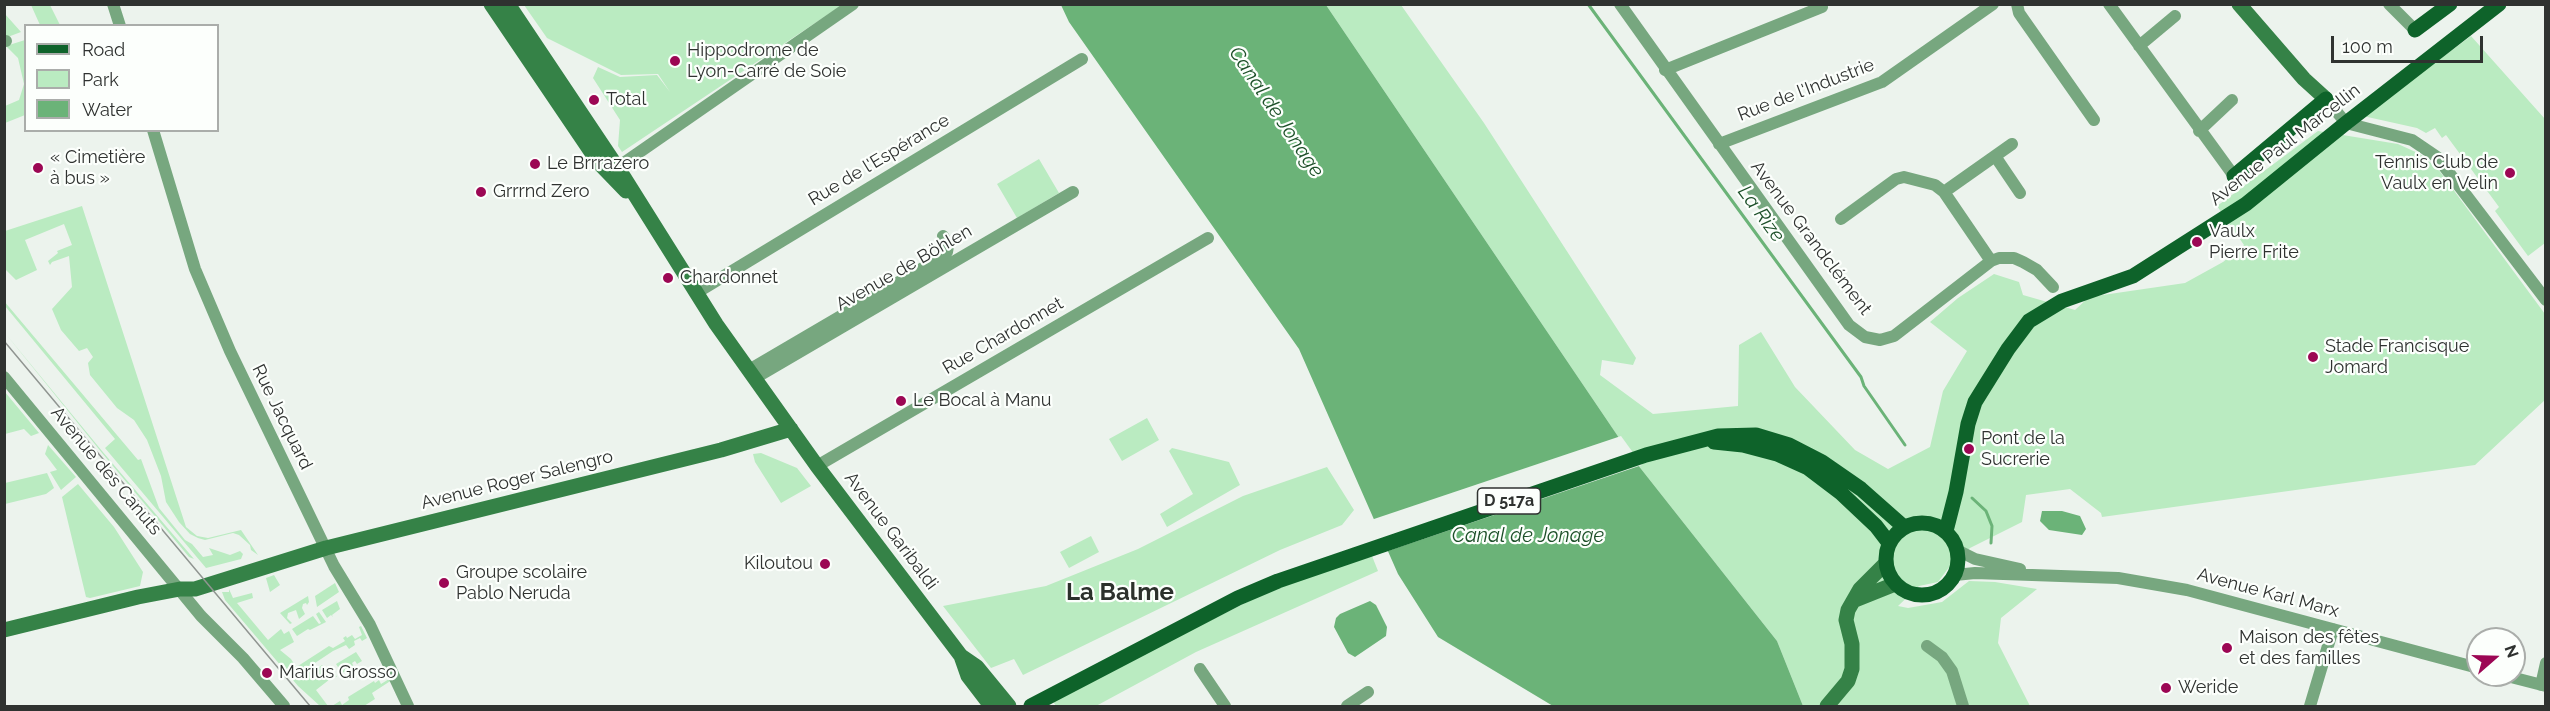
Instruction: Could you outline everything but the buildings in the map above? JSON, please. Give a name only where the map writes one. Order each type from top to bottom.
[{"type":"main road","points":[[491,4],[598,162],[636,198]]},
{"type":"main road","points":[[508,4],[614,162],[696,293],[791,429]]},
{"type":"main road","points":[[2239,4],[2304,79],[2326,99]]},
{"type":"main road","points":[[2252,4],[2311,73],[2326,99]]},
{"type":"main road","points":[[2415,30],[2450,4]]},
{"type":"main road","name":"Avenue Paul Marcellin","points":[[1946,531],[1975,402],[2008,349],[2029,321],[2062,301],[2133,276],[2246,204],[2499,4]]},
{"type":"main road","name":"Avenue Paul Marcellin","points":[[2234,176],[2326,99]]},
{"type":"main road","points":[[583,140],[604,160],[614,162]]},
{"type":"main road","name":"Avenue Roger Salengro","points":[[4,630],[180,589],[198,580],[253,569],[326,548],[721,450],[791,429]]},
{"type":"main road","name":"Avenue Garibaldi","points":[[791,429],[961,656],[968,675],[991,706]]},
{"type":"main road","name":"D 517a","points":[[1031,706],[1238,597],[1353,554],[1665,450],[1718,436],[1756,435],[1789,445],[1822,462],[1861,489],[1904,527]]},
{"type":"main road","name":"D 517a","points":[[1706,440],[1777,454],[1808,468],[1841,493],[1876,526],[1889,543]]},
{"type":"main road","points":[[1827,706],[1840,694],[1852,669],[1852,651],[1846,620],[1852,602],[1860,589],[1885,564],[1889,543],[1904,527],[1914,523],[1928,523],[1946,531],[1957,550],[1955,575],[1946,586],[1928,595],[1907,592],[1895,584],[1885,564]]},
{"type":"main road","points":[[1852,602],[1895,584]]},
{"type":"main road","name":"Avenue Garibaldi","points":[[961,656],[977,667],[1010,706]]},
{"type":"street","points":[[113,4],[119,24]]},
{"type":"street","points":[[614,162],[853,4]]},
{"type":"street","name":"Rue de l'Industrie","points":[[1719,144],[1881,82],[1993,4]]},
{"type":"street","points":[[2017,4],[2019,14],[2094,120]]},
{"type":"street","points":[[2109,4],[2199,131],[2234,176]]},
{"type":"street","points":[[2389,4],[2415,30]]},
{"type":"street","name":"Avenue Grandclément","points":[[1625,6],[1665,70],[1849,325],[1865,337],[1880,340],[1894,336],[1991,261]]},
{"type":"street","points":[[1665,70],[1822,7]]},
{"type":"street","points":[[2139,46],[2175,16]]},
{"type":"street","name":"Rue de l'Espérance","points":[[696,293],[1082,59]]},
{"type":"street","points":[[2326,99],[2346,123],[2412,140],[2428,150],[2451,174],[2546,300]]},
{"type":"street","points":[[2199,131],[2232,100]]},
{"type":"street","name":"Rue Jacquard","points":[[154,132],[195,269],[230,351],[334,566],[370,625],[408,706]]},
{"type":"street","points":[[1944,192],[2012,144]]},
{"type":"street","points":[[1995,156],[2020,194]]},
{"type":"street","points":[[1841,219],[1896,179],[1904,177],[1935,185],[1944,192],[1991,261],[2014,258],[2037,270],[2053,287]]},
{"type":"street","name":"Avenue de Böhlen","points":[[752,374],[1073,192]]},
{"type":"street","points":[[752,374],[940,258],[947,252],[948,246],[943,236]]},
{"type":"street","name":"Rue Chardonnet","points":[[817,466],[1208,238]]},
{"type":"street","name":"Avenue des Canuts","points":[[4,377],[201,616],[243,658],[284,706]]},
{"type":"street","name":"Avenue Karl Marx","points":[[1957,550],[1975,559],[2044,575]]},
{"type":"street","name":"Avenue Karl Marx","points":[[1955,575],[1975,573],[2118,578],[2176,588],[2466,665]]},
{"type":"street","points":[[2310,706],[2333,629]]},
{"type":"street","points":[[1927,646],[1942,657],[1952,671],[1963,706]]},
{"type":"street","points":[[2526,681],[2543,686],[2546,663]]},
{"type":"street","points":[[1200,669],[1225,706]]},
{"type":"street","points":[[1347,706],[1368,692]]},
{"type":"green space","points":[[31,5],[50,5],[60,24],[40,24]]},
{"type":"green space","name":"Hippodrome de Lyon-Carré de Soie","points":[[524,5],[842,5],[622,152],[618,146],[620,120],[593,78],[598,67],[620,77],[657,75],[670,92],[658,74],[621,75],[547,38]]},
{"type":"green space","points":[[1326,5],[1401,5],[1484,123],[1636,358],[1633,365],[1602,360],[1600,375],[1653,414],[1738,406],[1739,345],[1761,332],[1795,387],[1855,450],[1888,469],[1930,447],[1943,391],[1967,351],[1930,322],[1958,298],[1994,274],[2019,282],[2023,295],[2075,310],[2089,297],[2185,283],[2223,262],[2244,245],[2217,206],[2318,131],[2398,144],[2420,154],[2438,169],[2545,314],[2545,400],[2475,465],[2102,517],[2101,513],[2070,489],[2026,495],[2022,522],[1970,548],[1950,566],[1938,582],[1919,586],[1898,606],[1908,608],[1942,602],[1969,581],[1995,582],[2037,589],[2001,618],[1998,643],[2030,706],[1803,706],[1777,641],[1634,460]]},
{"type":"green space","points":[[5,14],[21,32],[5,38]]},
{"type":"green space","name":"Tennis Club de Vaulx en Velin","points":[[2471,36],[2545,119],[2545,243],[2528,256],[2495,211],[2499,207],[2446,135],[2442,138],[2435,128],[2426,133],[2417,128],[2363,116]]},
{"type":"green space","points":[[24,40],[24,84],[18,58],[6,46]]},
{"type":"green space","points":[[24,84],[24,115],[5,123],[5,106],[19,100]]},
{"type":"green space","points":[[1039,159],[1059,193],[1017,218],[997,184]]},
{"type":"green space","points":[[82,206],[186,527],[197,536],[208,538],[241,530],[258,555],[239,535],[233,533],[205,540],[190,534],[179,522],[166,502],[161,476],[147,440],[134,420],[117,408],[90,375],[88,363],[93,357],[87,348],[79,351],[61,330],[52,309],[72,287],[69,256],[52,262],[50,265],[48,261],[58,253],[57,251],[72,245],[64,224],[25,240],[37,270],[16,280],[5,269],[5,231]]},
{"type":"green space","points":[[4,301],[138,460],[141,459],[159,508],[185,540],[192,544],[203,557],[213,555],[209,548],[230,555],[240,551],[243,554],[241,559],[206,568],[105,448],[115,439],[5,306]]},
{"type":"green space","points":[[5,333],[194,559],[189,557],[102,453]]},
{"type":"green space","points":[[5,392],[39,433],[31,436],[24,429],[5,434]]},
{"type":"green space","points":[[1147,418],[1159,440],[1122,461],[1109,439]]},
{"type":"green space","points":[[48,445],[76,477],[61,490],[50,472],[57,470],[45,454]]},
{"type":"green space","points":[[1172,448],[1229,462],[1240,485],[1167,527],[1160,514],[1193,494],[1169,451]]},
{"type":"green space","points":[[761,453],[797,468],[811,486],[781,503],[755,462],[753,454]]},
{"type":"green space","points":[[1327,467],[1354,510],[1342,525],[1280,550],[1023,675],[1014,659],[991,668],[943,606],[1046,586],[1138,549],[1243,496]]},
{"type":"green space","points":[[47,473],[54,488],[46,494],[5,504],[5,483]]},
{"type":"green space","points":[[78,484],[114,527],[143,572],[140,586],[86,597],[62,497]]},
{"type":"green space","points":[[1091,536],[1099,552],[1069,568],[1060,552]]},
{"type":"green space","points":[[1372,556],[1378,571],[1196,652],[1096,706],[1056,706],[1052,700],[1271,590]]},
{"type":"green space","points":[[274,575],[280,585],[270,592],[266,578]]},
{"type":"green space","points":[[335,583],[339,592],[317,607],[315,596]]},
{"type":"green space","points":[[229,589],[233,598],[252,593],[253,598],[237,603],[268,640],[281,629],[284,634],[289,631],[294,642],[280,650],[291,659],[298,670],[300,668],[298,666],[329,646],[333,648],[345,641],[343,638],[346,636],[347,638],[352,635],[355,639],[362,635],[359,627],[361,626],[367,638],[354,641],[355,645],[349,649],[346,645],[333,651],[309,667],[314,672],[322,665],[326,669],[331,666],[337,677],[334,676],[316,690],[328,706],[320,706],[298,686],[225,600],[222,592],[229,592]]},
{"type":"green space","points":[[308,596],[309,602],[307,605],[303,604],[302,608],[305,614],[299,619],[296,610],[288,613],[287,618],[292,623],[290,624],[280,613]]},
{"type":"green space","points":[[337,601],[340,609],[332,615],[333,617],[331,615],[327,618],[322,610]]},
{"type":"green space","points":[[319,612],[326,622],[297,636],[292,629],[313,616],[319,624],[321,623],[316,614]]},
{"type":"green space","points":[[356,652],[362,661],[357,664],[355,661],[352,663],[354,667],[342,673],[336,664]]},
{"type":"green space","points":[[389,674],[392,680],[372,693],[375,699],[364,706],[332,706],[340,701],[342,705],[349,700],[348,697],[374,681],[375,683],[379,680],[381,684],[389,679]]},
{"type":"water","name":"Canal de Jonage","points":[[1061,5],[1326,5],[1634,460],[1777,641],[1803,706],[1553,706],[1438,637],[1398,574],[1299,349],[1069,22]]},
{"type":"water","points":[[2042,511],[2062,511],[2080,516],[2086,529],[2082,535],[2049,530],[2040,521]]},
{"type":"water","points":[[1370,601],[1376,605],[1387,627],[1386,636],[1355,657],[1348,653],[1334,627],[1336,618]]},
{"type":"pier","points":[[1621,436],[1642,465],[1385,552],[1371,520]]},
{"type":"waterway","name":"La Rize","points":[[1588,4],[1861,377],[1864,386],[1905,445]]},
{"type":"waterway","name":"La Rize","points":[[1972,498],[1986,511],[1992,526],[1991,543]]},
{"type":"tram line","points":[[4,341],[310,706]]},
{"type":"place","name":"Hippodrome de Lyon-Carré de Soie","points":[[675,61]]},
{"type":"place","name":"Total","points":[[594,100]]},
{"type":"place","name":"Le Brrrazero","points":[[535,164]]},
{"type":"place","name":"« Cimetière à bus »","points":[[38,168]]},
{"type":"place","name":"Tennis Club de Vaulx en Velin","points":[[2510,173]]},
{"type":"place","name":"Grrrnd Zero","points":[[481,192]]},
{"type":"place","name":"Vaulx Pierre Frite","points":[[2197,242]]},
{"type":"place","name":"Chardonnet","points":[[668,278]]},
{"type":"place","name":"Stade Francisque Jomard","points":[[2313,357]]},
{"type":"place","name":"Le Bocal à Manu","points":[[901,401]]},
{"type":"place","name":"Pont de la Sucrerie","points":[[1969,449]]},
{"type":"place","name":"Kiloutou","points":[[825,564]]},
{"type":"place","name":"Groupe scolaire Pablo Neruda","points":[[444,583]]},
{"type":"place","name":"Maison des fêtes et des familles","points":[[2227,648]]},
{"type":"place","name":"Marius Grosso","points":[[267,673]]},
{"type":"place","name":"Weride","points":[[2166,688]]},
{"type":"district","name":"La Balme","points":[[1120,593]]}]
